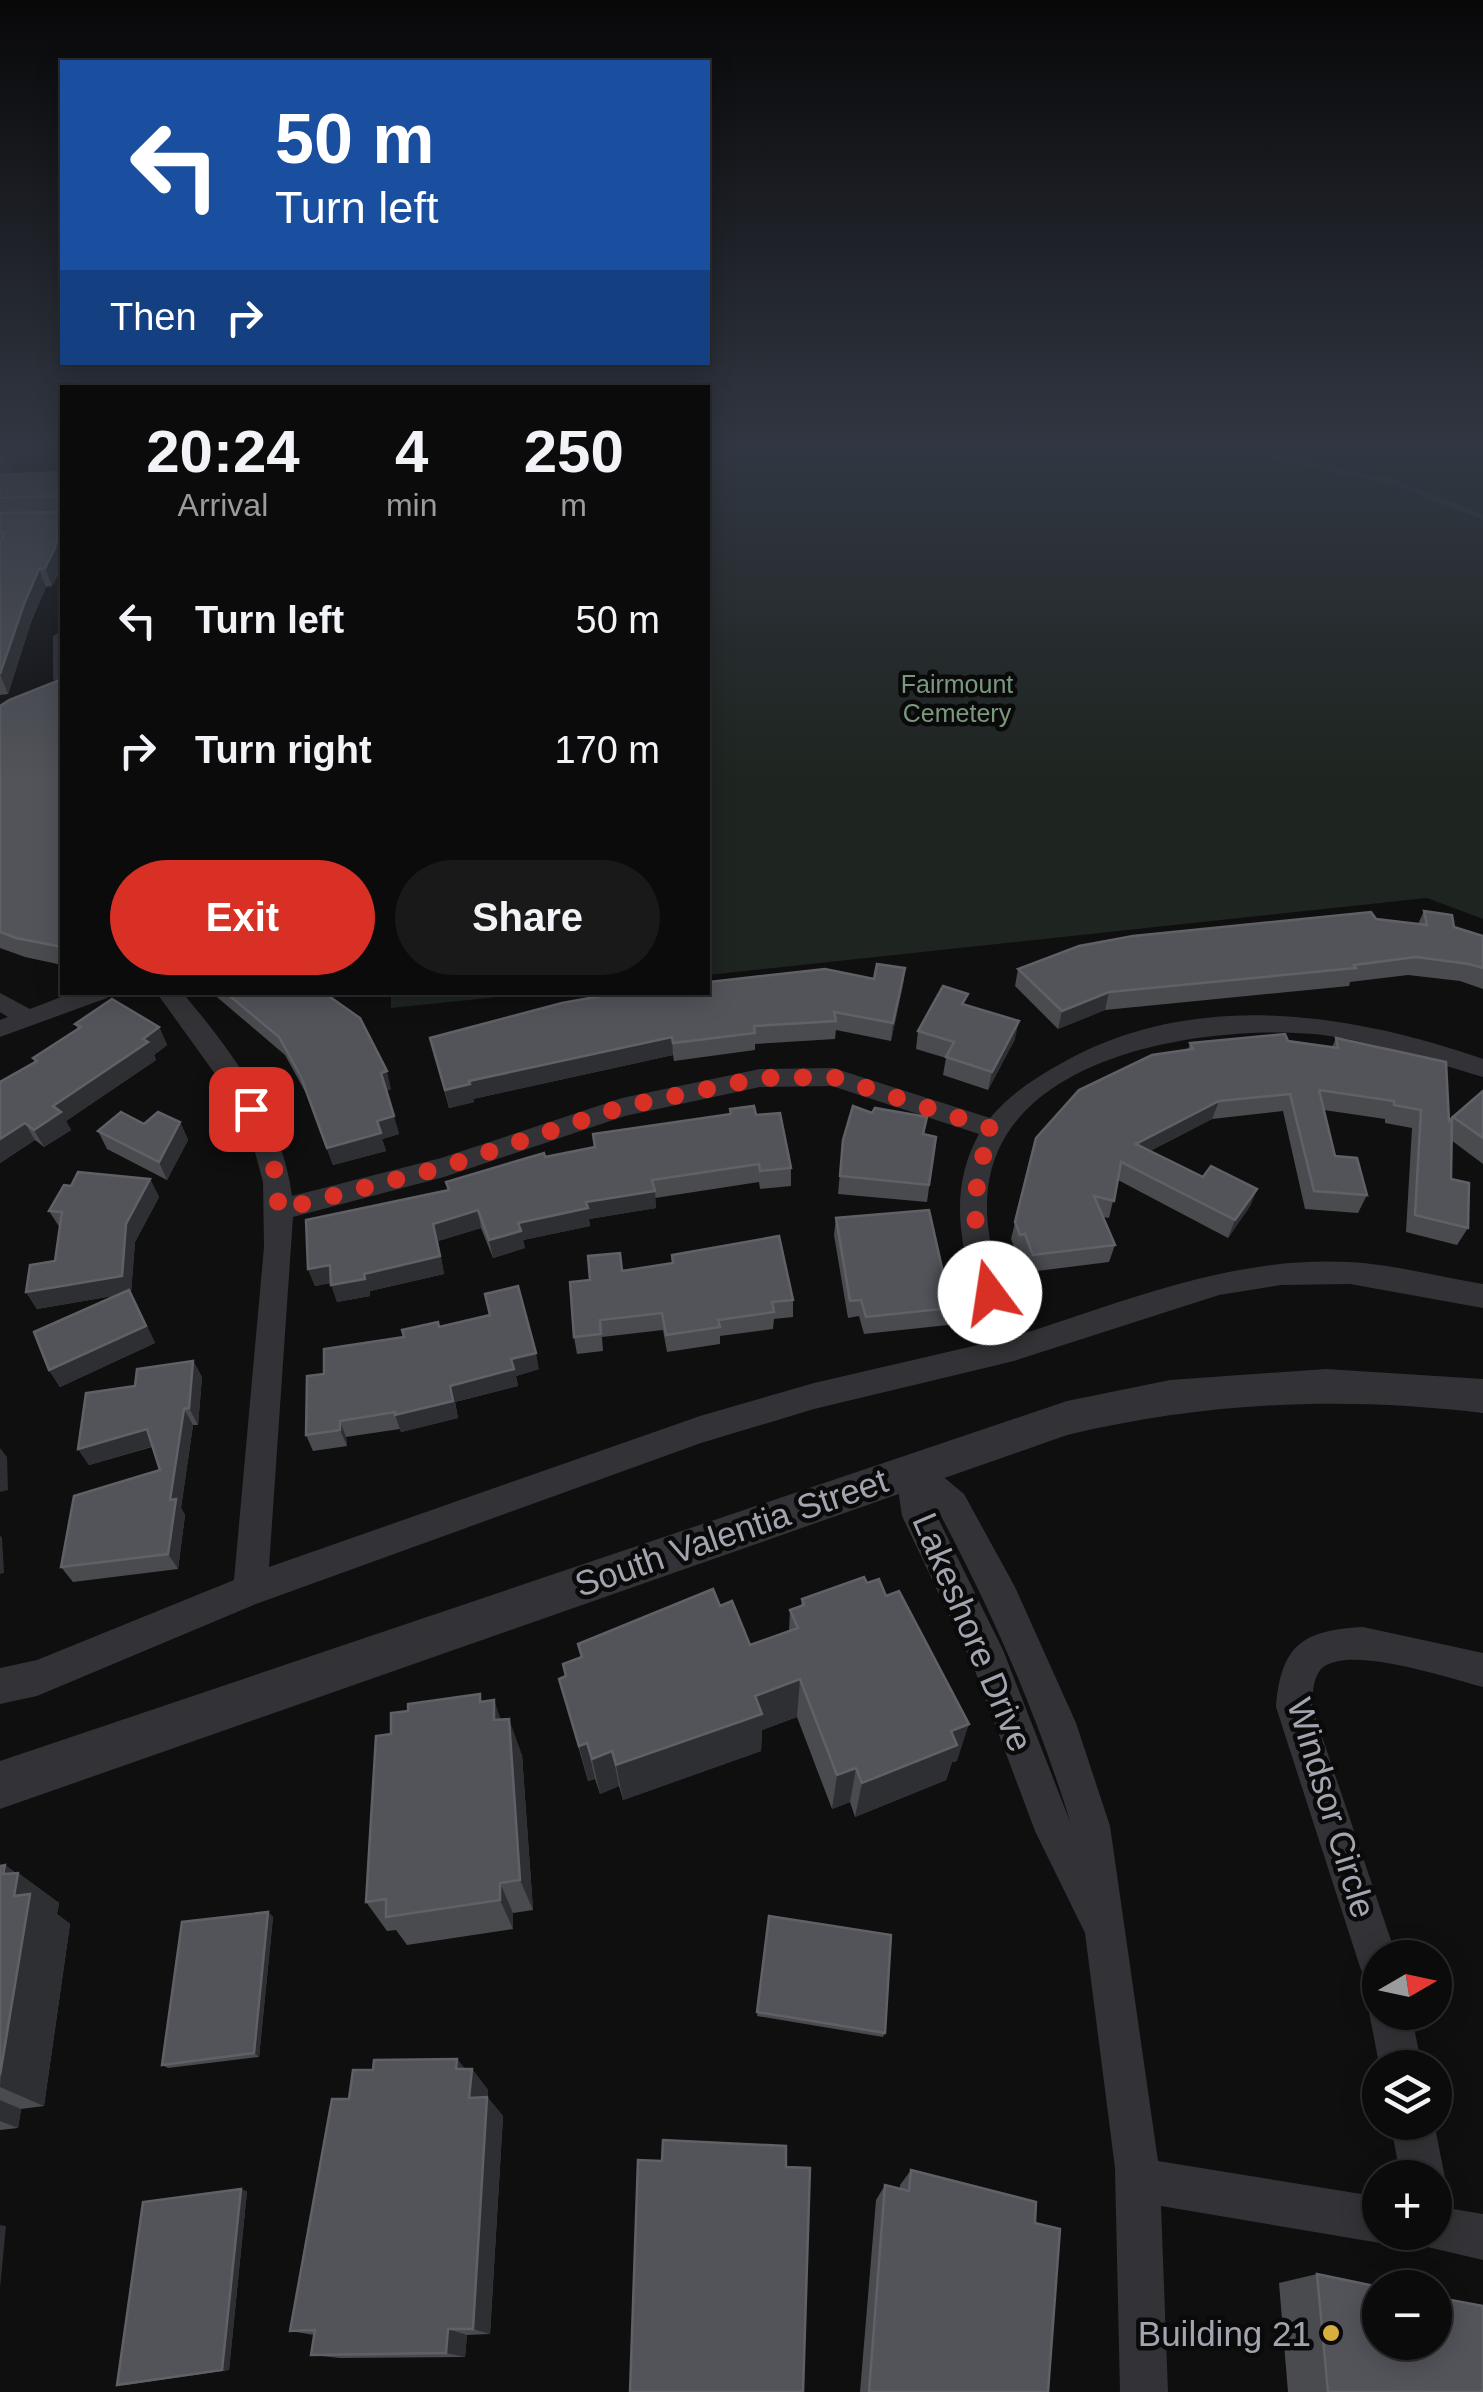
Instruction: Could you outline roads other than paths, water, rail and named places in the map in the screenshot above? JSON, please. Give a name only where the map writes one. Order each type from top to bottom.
[{"type":"street","points":[[46,687],[60,680]]},
{"type":"street","points":[[0,1029],[91,995]]},
{"type":"street","points":[[171,995],[211,1043],[243,1093],[274,1167],[279,1210],[272,1340],[250,1590]]},
{"type":"street","points":[[0,1001],[28,1019]]},
{"type":"street","points":[[1014,1349],[983,1272],[974,1214],[976,1182],[993,1129],[1036,1090],[1074,1064],[1138,1040],[1190,1028],[1256,1024],[1339,1029],[1412,1043],[1483,1068]]},
{"type":"street","points":[[279,1210],[444,1167],[622,1107],[760,1078],[833,1077],[993,1129]]},
{"type":"street","points":[[0,1686],[38,1678],[250,1590],[737,1418],[1014,1349],[1198,1289],[1260,1276],[1350,1273],[1483,1296]]},
{"type":"street","name":"South Valentia Street","points":[[0,1785],[911,1468],[1067,1418],[1207,1390],[1275,1385],[1357,1386],[1483,1396]]},
{"type":"street","name":"Lakeshore Drive","points":[[911,1468],[918,1516],[983,1646],[1048,1818],[1104,1934],[1126,2062],[1138,2180],[1144,2392]]},
{"type":"street","name":"Windsor Circle","points":[[1371,1940],[1294,1707],[1292,1686],[1299,1663],[1313,1650],[1336,1642],[1387,1648],[1483,1670]]},
{"type":"street","points":[[1138,2180],[1362,2217]]},
{"type":"street","points":[[1452,2233],[1483,2238]]},
{"type":"place","name":"Building 21","points":[[1331,2333]]},
{"type":"park label","name":"Fairmount Cemetery","points":[[957,698]]}]
